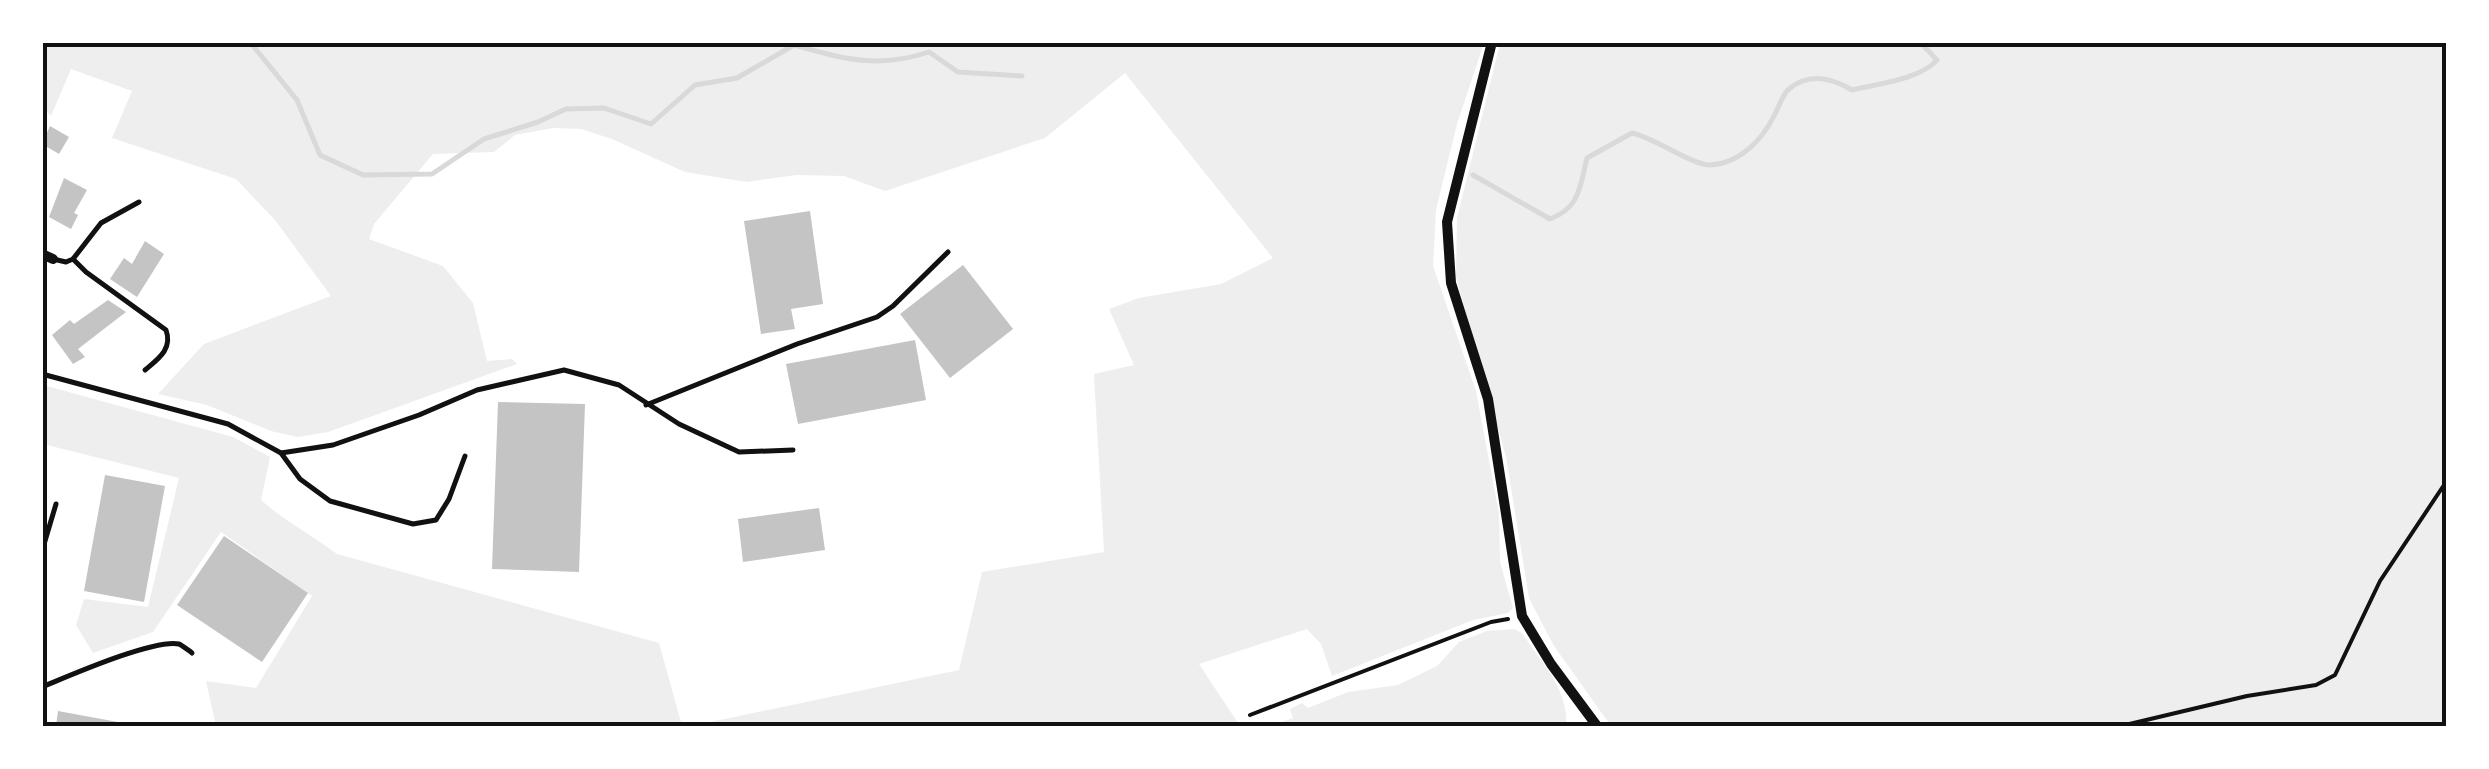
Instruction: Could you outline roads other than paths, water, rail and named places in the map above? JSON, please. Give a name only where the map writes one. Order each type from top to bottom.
[{"type":"street","points":[[1492,42],[1447,222],[1451,282],[1488,399],[1522,616],[1551,664],[1597,726]]},
{"type":"lane","points":[[48,256],[66,262],[73,259],[101,223],[139,202]]},
{"type":"lane","points":[[646,405],[797,344],[877,317],[948,252]]},
{"type":"lane","points":[[73,259],[166,330],[168,345],[163,355],[145,370]]},
{"type":"lane","points":[[281,454],[333,445],[477,390],[564,370],[618,385],[646,405],[738,452],[793,450]]},
{"type":"lane","points":[[42,374],[228,424],[281,454],[300,479],[330,501],[413,524],[436,520],[465,456]]},
{"type":"lane","points":[[42,551],[56,504]]},
{"type":"lane","points":[[42,687],[116,657],[160,646],[180,644],[192,653]]},
{"type":"waterway","points":[[250,42],[297,100],[320,155],[363,175],[432,174],[484,139],[566,109],[604,108],[651,124],[695,85],[737,78],[794,45],[877,61],[929,52],[958,72],[1022,76]]},
{"type":"waterway","points":[[1473,175],[1550,219],[1573,202],[1587,158],[1632,133],[1702,164],[1721,164],[1756,142],[1784,95],[1797,84],[1820,79],[1852,90],[1910,76],[1937,60],[1920,42]]}]
